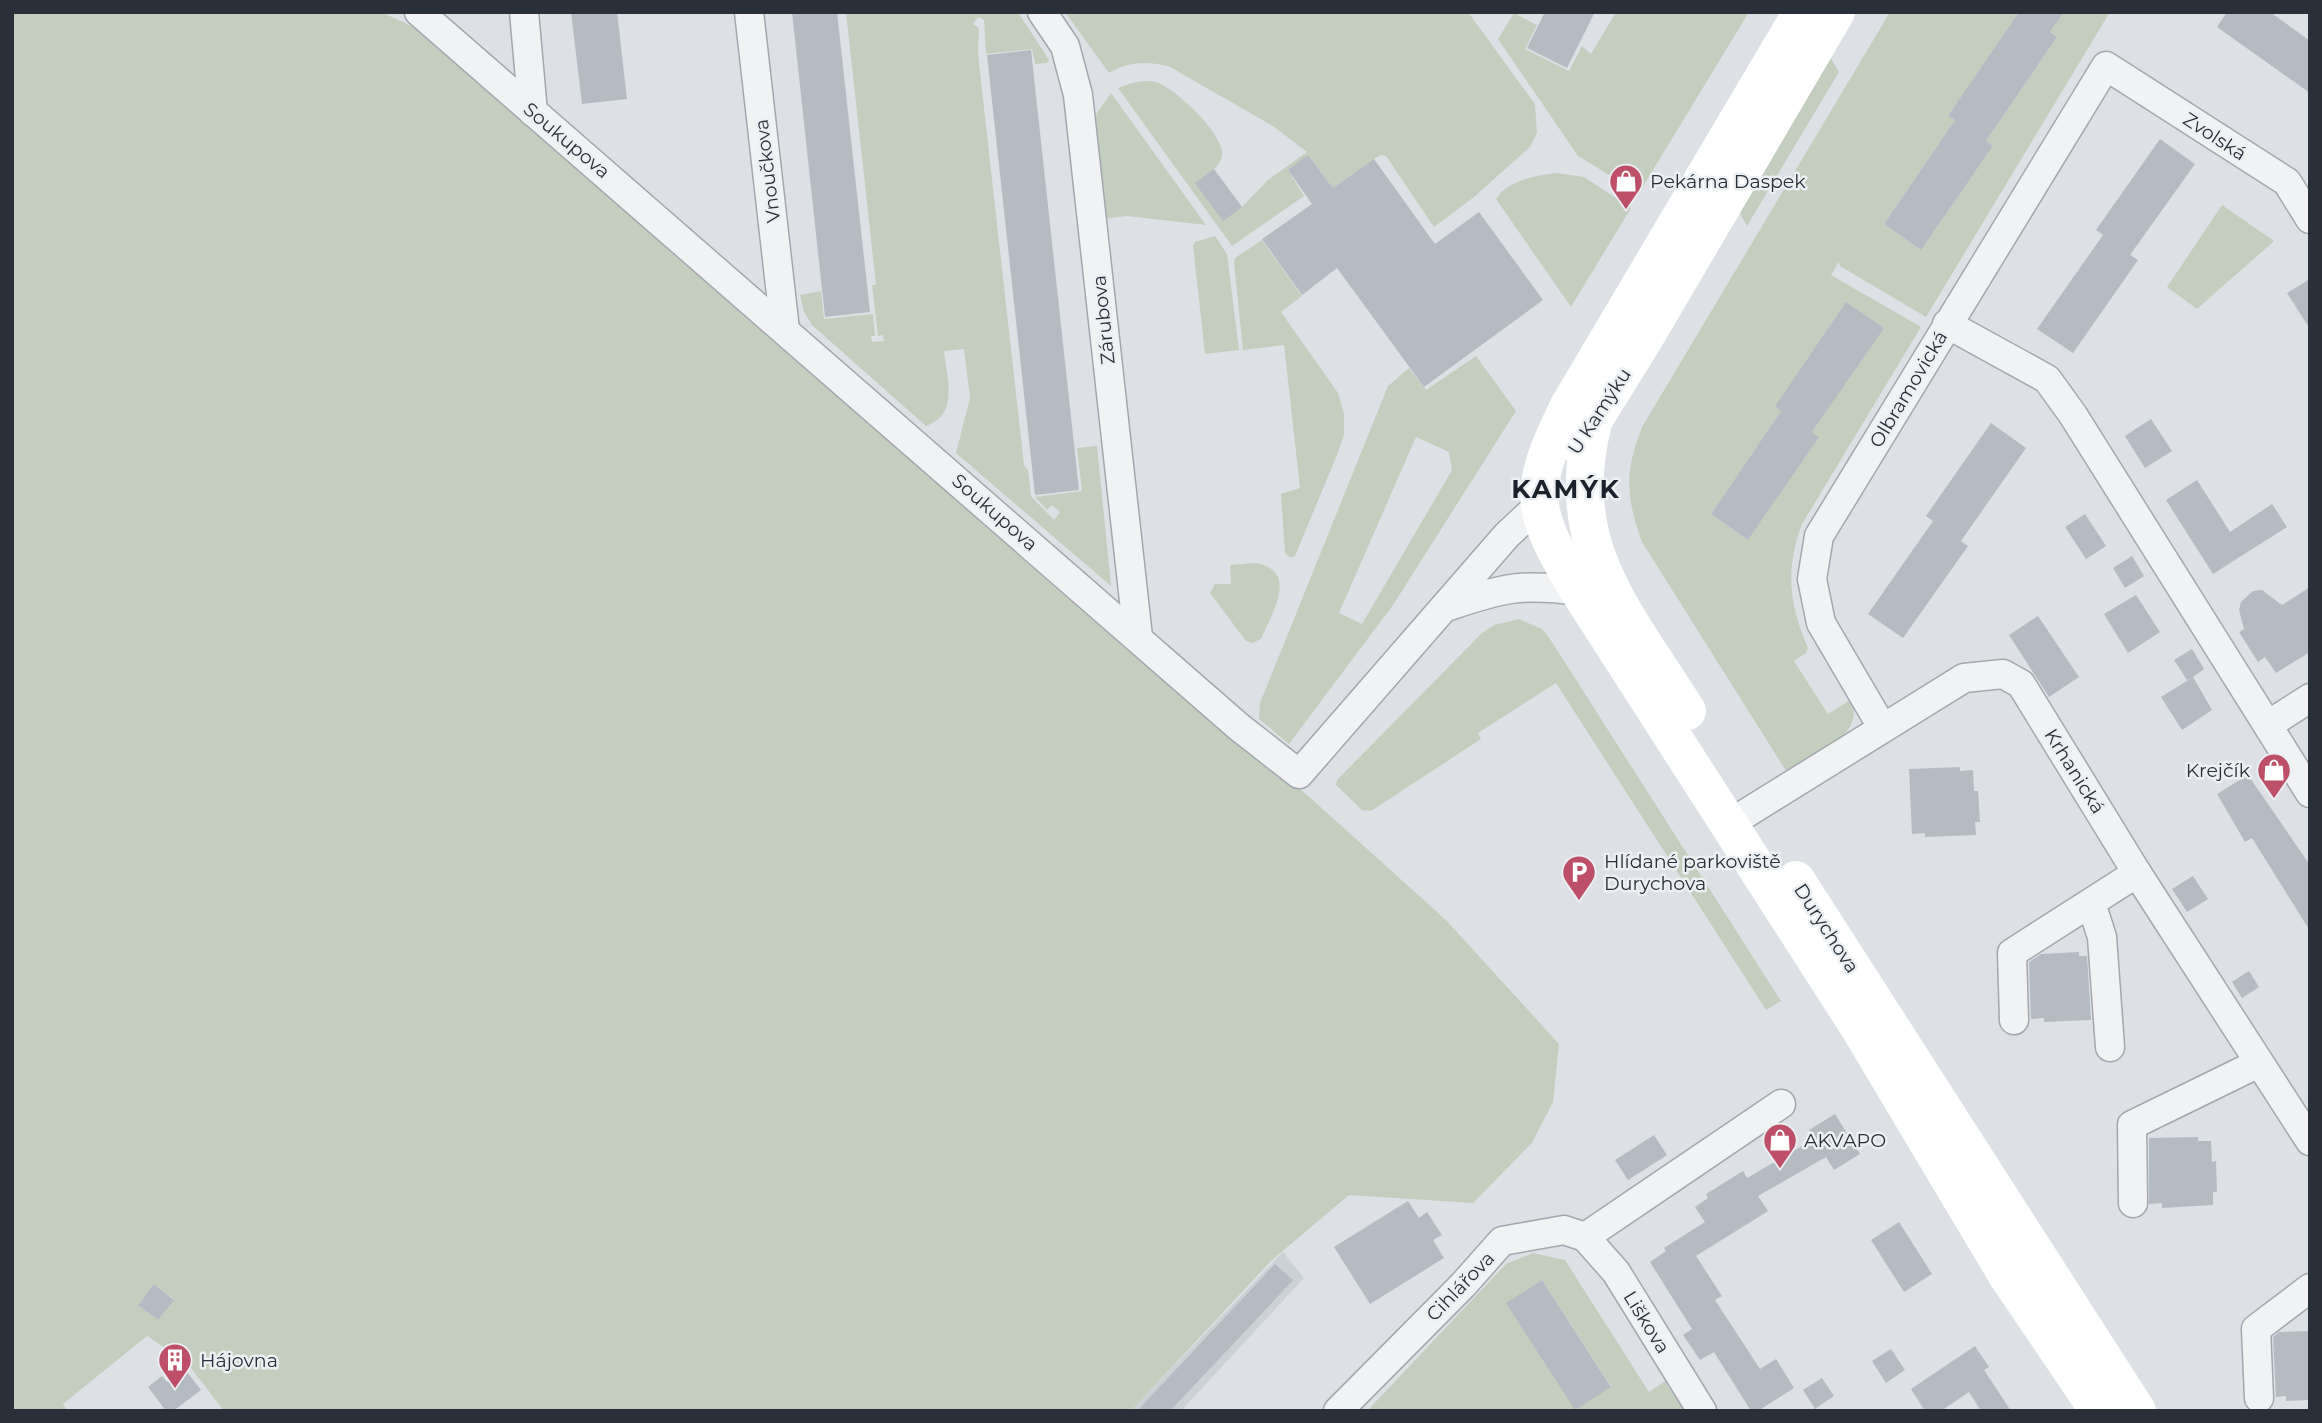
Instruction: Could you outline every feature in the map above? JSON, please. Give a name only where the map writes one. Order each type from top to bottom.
[{"type":"street","name":"Soukupova","points":[[419,12],[1239,727],[1299,774],[1507,535],[1539,505]]},
{"type":"street","points":[[524,12],[533,111]]},
{"type":"street","name":"Vnoučkova","points":[[749,12],[785,330]]},
{"type":"street","name":"Zárubova","points":[[1042,12],[1065,46],[1078,95],[1138,637]]},
{"type":"street","name":"U Kamýku","points":[[1539,505],[1547,452],[1569,406],[1802,12]]},
{"type":"street","name":"U Kamýku","points":[[1539,505],[1593,423],[1836,12]]},
{"type":"street","name":"Zvolská","points":[[2106,66],[2287,182],[2310,219]]},
{"type":"street","name":"Olbramovická","points":[[1882,727],[1821,623],[1812,579],[1819,536],[2106,66]]},
{"type":"street","points":[[1947,324],[2047,379],[2073,415],[2310,793]]},
{"type":"street","name":"Durychova","points":[[1593,423],[1585,460],[1583,498],[1592,548],[1591,584],[1740,818],[2137,1411]]},
{"type":"street","points":[[1446,607],[1498,589],[1591,584],[1575,539],[1539,505]]},
{"type":"street","name":"Krhanická","points":[[1740,818],[1964,678],[2003,674],[2021,684],[2137,873],[2310,1141]]},
{"type":"street","points":[[2268,725],[2310,698]]},
{"type":"street","name":"Durychova","points":[[1740,818],[1859,1027],[2007,1275],[2099,1411]]},
{"type":"street","points":[[2014,1020],[2012,954],[2137,873]]},
{"type":"street","points":[[2091,903],[2102,937],[2110,1046]]},
{"type":"street","points":[[2133,1203],[2132,1125],[2259,1063]]},
{"type":"street","points":[[1585,1237],[1782,1104]]},
{"type":"street","name":"Cihlářova","points":[[1338,1411],[1463,1285],[1502,1241],[1564,1230],[1585,1237]]},
{"type":"street","name":"Liškova","points":[[1585,1237],[1616,1272],[1702,1411]]},
{"type":"street","points":[[2259,1398],[2256,1329],[2310,1288]]},
{"type":"shaded area","points":[[1283,1252],[1304,1278],[1181,1411],[1131,1411]]},
{"type":"green space","points":[[12,12],[381,12],[442,40],[683,260],[1315,802],[1446,920],[1559,1044],[1553,1102],[1532,1143],[1473,1203],[1349,1195],[1272,1260],[1131,1411],[224,1411],[187,1363],[147,1336],[63,1404],[67,1411],[12,1411]],"holes":[[[154,1284],[174,1299],[158,1320],[138,1305]]]},
{"type":"green space","points":[[846,12],[1018,12],[1049,60],[1047,63],[1035,64],[1032,49],[986,54],[984,20],[978,17],[973,24],[979,28],[978,54],[1024,465],[1028,470],[1031,496],[1054,520],[1060,512],[1052,505],[1047,510],[1035,497],[1082,491],[1077,448],[1097,446],[1111,586],[956,453],[970,398],[964,349],[944,351],[948,384],[947,405],[936,421],[926,426],[812,325],[804,312],[800,295],[821,291],[824,319],[873,314],[875,336],[871,336],[872,342],[884,341],[883,335],[878,336],[872,285],[876,285]]},
{"type":"green space","points":[[1065,12],[1468,12],[1535,104],[1537,133],[1530,147],[1474,197],[1434,227],[1386,156],[1380,155],[1333,188],[1309,156],[1288,170],[1304,196],[1232,246],[1118,88],[1141,81],[1156,82],[1187,103],[1208,126],[1221,148],[1222,157],[1218,165],[1196,183],[1242,207],[1268,180],[1307,152],[1273,126],[1170,67],[1139,63],[1109,73]]},
{"type":"green space","points":[[1616,12],[1749,12],[1639,193],[1578,156],[1498,39],[1514,13],[1537,25],[1525,49],[1569,71],[1582,46],[1591,54]]},
{"type":"green space","points":[[1890,12],[2019,12],[1949,116],[1955,120],[1884,224],[1921,250],[1993,146],[1986,141],[2057,37],[2050,32],[2064,12],[2110,12],[1926,317],[1840,266],[1839,262],[1831,275],[1921,327],[1802,524],[1797,540],[1791,571],[1793,601],[1808,648],[1806,653],[1794,661],[1828,714],[1852,699],[1854,713],[1851,725],[1835,744],[1788,774],[1642,542],[1633,512],[1629,485],[1632,458],[1642,427]],"holes":[[[1846,302],[1883,328],[1812,432],[1818,437],[1748,540],[1711,514],[1781,411],[1775,406]]]},
{"type":"green space","points":[[1830,57],[1839,72],[1747,226],[1739,211]]},
{"type":"green space","points":[[1111,93],[1206,225],[1127,216],[1103,219],[1093,127],[1097,113]]},
{"type":"green space","points":[[1557,173],[1584,177],[1631,208],[1571,307],[1496,199],[1514,183]]},
{"type":"green space","points":[[2222,205],[2274,241],[2197,309],[2167,287]]},
{"type":"green space","points":[[1215,236],[1227,254],[1239,350],[1205,354],[1193,246],[1195,242]]},
{"type":"green space","points":[[1262,240],[1302,296],[1281,312],[1338,393],[1344,414],[1344,435],[1337,455],[1295,556],[1291,558],[1285,553],[1281,494],[1300,488],[1284,345],[1243,350],[1234,263],[1235,258]]},
{"type":"green space","points":[[1476,356],[1516,411],[1393,605],[1289,744],[1259,719],[1260,703],[1388,386],[1409,368],[1426,390]],"holes":[[[1416,437],[1449,452],[1452,470],[1362,624],[1339,613]]]},
{"type":"green space","points":[[1255,563],[1269,567],[1280,583],[1276,605],[1261,639],[1252,643],[1246,641],[1210,593],[1215,584],[1231,584],[1230,565]]},
{"type":"green space","points":[[1519,619],[1542,629],[1550,639],[1781,1001],[1766,1010],[1556,683],[1478,733],[1481,739],[1371,811],[1362,810],[1336,785],[1337,780],[1482,633],[1494,625]]},
{"type":"green space","points":[[1533,1253],[1565,1260],[1649,1392],[1668,1379],[1667,1385],[1684,1411],[1367,1411],[1506,1264]],"holes":[[[1542,1280],[1611,1386],[1575,1409],[1507,1303]]]},
{"type":"building","points":[[571,12],[617,12],[627,99],[582,104]]},
{"type":"building","points":[[792,12],[837,12],[870,312],[825,317]]},
{"type":"building","points":[[1545,12],[1595,12],[1567,68],[1527,48]]},
{"type":"building","points":[[2019,12],[2064,12],[2050,32],[2057,37],[1986,141],[1993,146],[1921,250],[1884,224],[1955,120],[1948,116]]},
{"type":"building","points":[[2227,12],[2270,12],[2310,41],[2310,93],[2217,27]]},
{"type":"building","points":[[1031,50],[1079,490],[1035,495],[987,55]]},
{"type":"building","points":[[2160,139],[2195,164],[2130,255],[2138,260],[2073,353],[2037,329],[2103,235],[2096,230]]},
{"type":"building","points":[[1308,155],[1333,188],[1374,159],[1435,244],[1479,212],[1543,300],[1424,387],[1337,268],[1302,295],[1262,239],[1312,204],[1288,170]]},
{"type":"building","points":[[1214,169],[1242,207],[1223,221],[1195,183]]},
{"type":"building","points":[[2310,279],[2310,329],[2287,293]]},
{"type":"building","points":[[1846,302],[1884,328],[1812,432],[1819,437],[1748,540],[1711,514],[1781,411],[1775,406]]},
{"type":"building","points":[[2151,419],[2172,451],[2145,468],[2125,436]]},
{"type":"building","points":[[1991,423],[2026,448],[1961,541],[1968,546],[1903,638],[1868,614],[1933,521],[1926,516]]},
{"type":"building","points":[[2197,480],[2230,532],[2272,504],[2287,527],[2213,574],[2166,500]]},
{"type":"building","points":[[2085,514],[2106,546],[2086,559],[2065,527]]},
{"type":"building","points":[[2132,556],[2144,576],[2125,588],[2113,568]]},
{"type":"building","points":[[2310,587],[2310,652],[2276,673],[2265,657],[2258,662],[2239,632],[2244,629],[2239,610],[2241,602],[2253,591],[2262,590],[2282,605]]},
{"type":"building","points":[[2136,595],[2160,632],[2128,653],[2104,614]]},
{"type":"building","points":[[2038,616],[2079,677],[2049,697],[2009,635]]},
{"type":"building","points":[[2192,649],[2204,669],[2193,677],[2212,710],[2182,730],[2161,697],[2190,679],[2187,680],[2174,660]]},
{"type":"building","points":[[1960,767],[1960,771],[1973,770],[1974,791],[1978,791],[1980,822],[1975,822],[1976,835],[1925,837],[1925,833],[1912,834],[1909,769]]},
{"type":"building","points":[[2248,775],[2310,865],[2310,931],[2252,838],[2245,842],[2217,794]]},
{"type":"building","points":[[2193,876],[2208,899],[2187,912],[2172,889]]},
{"type":"building","points":[[2079,952],[2079,956],[2087,956],[2091,1020],[2044,1022],[2044,1018],[2031,1019],[2029,962],[2041,954]]},
{"type":"building","points":[[2249,971],[2259,987],[2242,998],[2232,982]]},
{"type":"building","points":[[1835,1114],[1860,1154],[1834,1170],[1826,1157],[1758,1196],[1768,1211],[1696,1256],[1722,1296],[1715,1300],[1760,1369],[1776,1359],[1794,1388],[1758,1411],[1751,1411],[1714,1352],[1700,1360],[1683,1335],[1692,1329],[1650,1262],[1666,1251],[1664,1248],[1705,1222],[1695,1207],[1708,1198],[1706,1194],[1743,1171],[1747,1178],[1814,1139],[1809,1130]]},
{"type":"building","points":[[1654,1135],[1667,1155],[1628,1180],[1615,1160]]},
{"type":"building","points":[[2198,1137],[2198,1141],[2211,1141],[2212,1162],[2216,1161],[2217,1192],[2213,1192],[2213,1205],[2162,1208],[2162,1203],[2149,1204],[2149,1138]]},
{"type":"building","points":[[1408,1201],[1419,1218],[1427,1212],[1442,1235],[1433,1240],[1444,1258],[1370,1304],[1334,1247]]},
{"type":"building","points":[[1899,1222],[1932,1274],[1904,1292],[1871,1240]]},
{"type":"building","points":[[1275,1264],[1293,1280],[1268,1307],[1170,1411],[1137,1411]]},
{"type":"building","points":[[1542,1280],[1611,1387],[1575,1410],[1506,1303]]},
{"type":"building","points":[[154,1284],[174,1300],[158,1320],[138,1305]]},
{"type":"building","points":[[2310,1331],[2310,1400],[2286,1401],[2286,1396],[2276,1397],[2273,1337],[2279,1332]]},
{"type":"building","points":[[1975,1346],[1989,1367],[1984,1370],[2011,1411],[1981,1411],[1969,1392],[1941,1411],[1925,1411],[1911,1389]]},
{"type":"building","points":[[1891,1349],[1905,1370],[1886,1383],[1872,1361]]},
{"type":"building","name":"Hájovna","points":[[184,1368],[201,1390],[173,1411],[166,1411],[148,1387],[162,1376],[167,1382]]},
{"type":"building","points":[[1822,1378],[1834,1396],[1815,1409],[1803,1390]]},
{"type":"place","name":"Pekárna Daspek","points":[[1626,211]]},
{"type":"place","name":"Krejčík","points":[[2274,800]]},
{"type":"place","name":"Hlídané parkoviště Durychova","points":[[1579,902]]},
{"type":"place","name":"AKVAPO","points":[[1780,1170]]},
{"type":"place","name":"Hájovna","points":[[175,1390]]},
{"type":"district","name":"KAMÝK","points":[[1566,489]]}]
